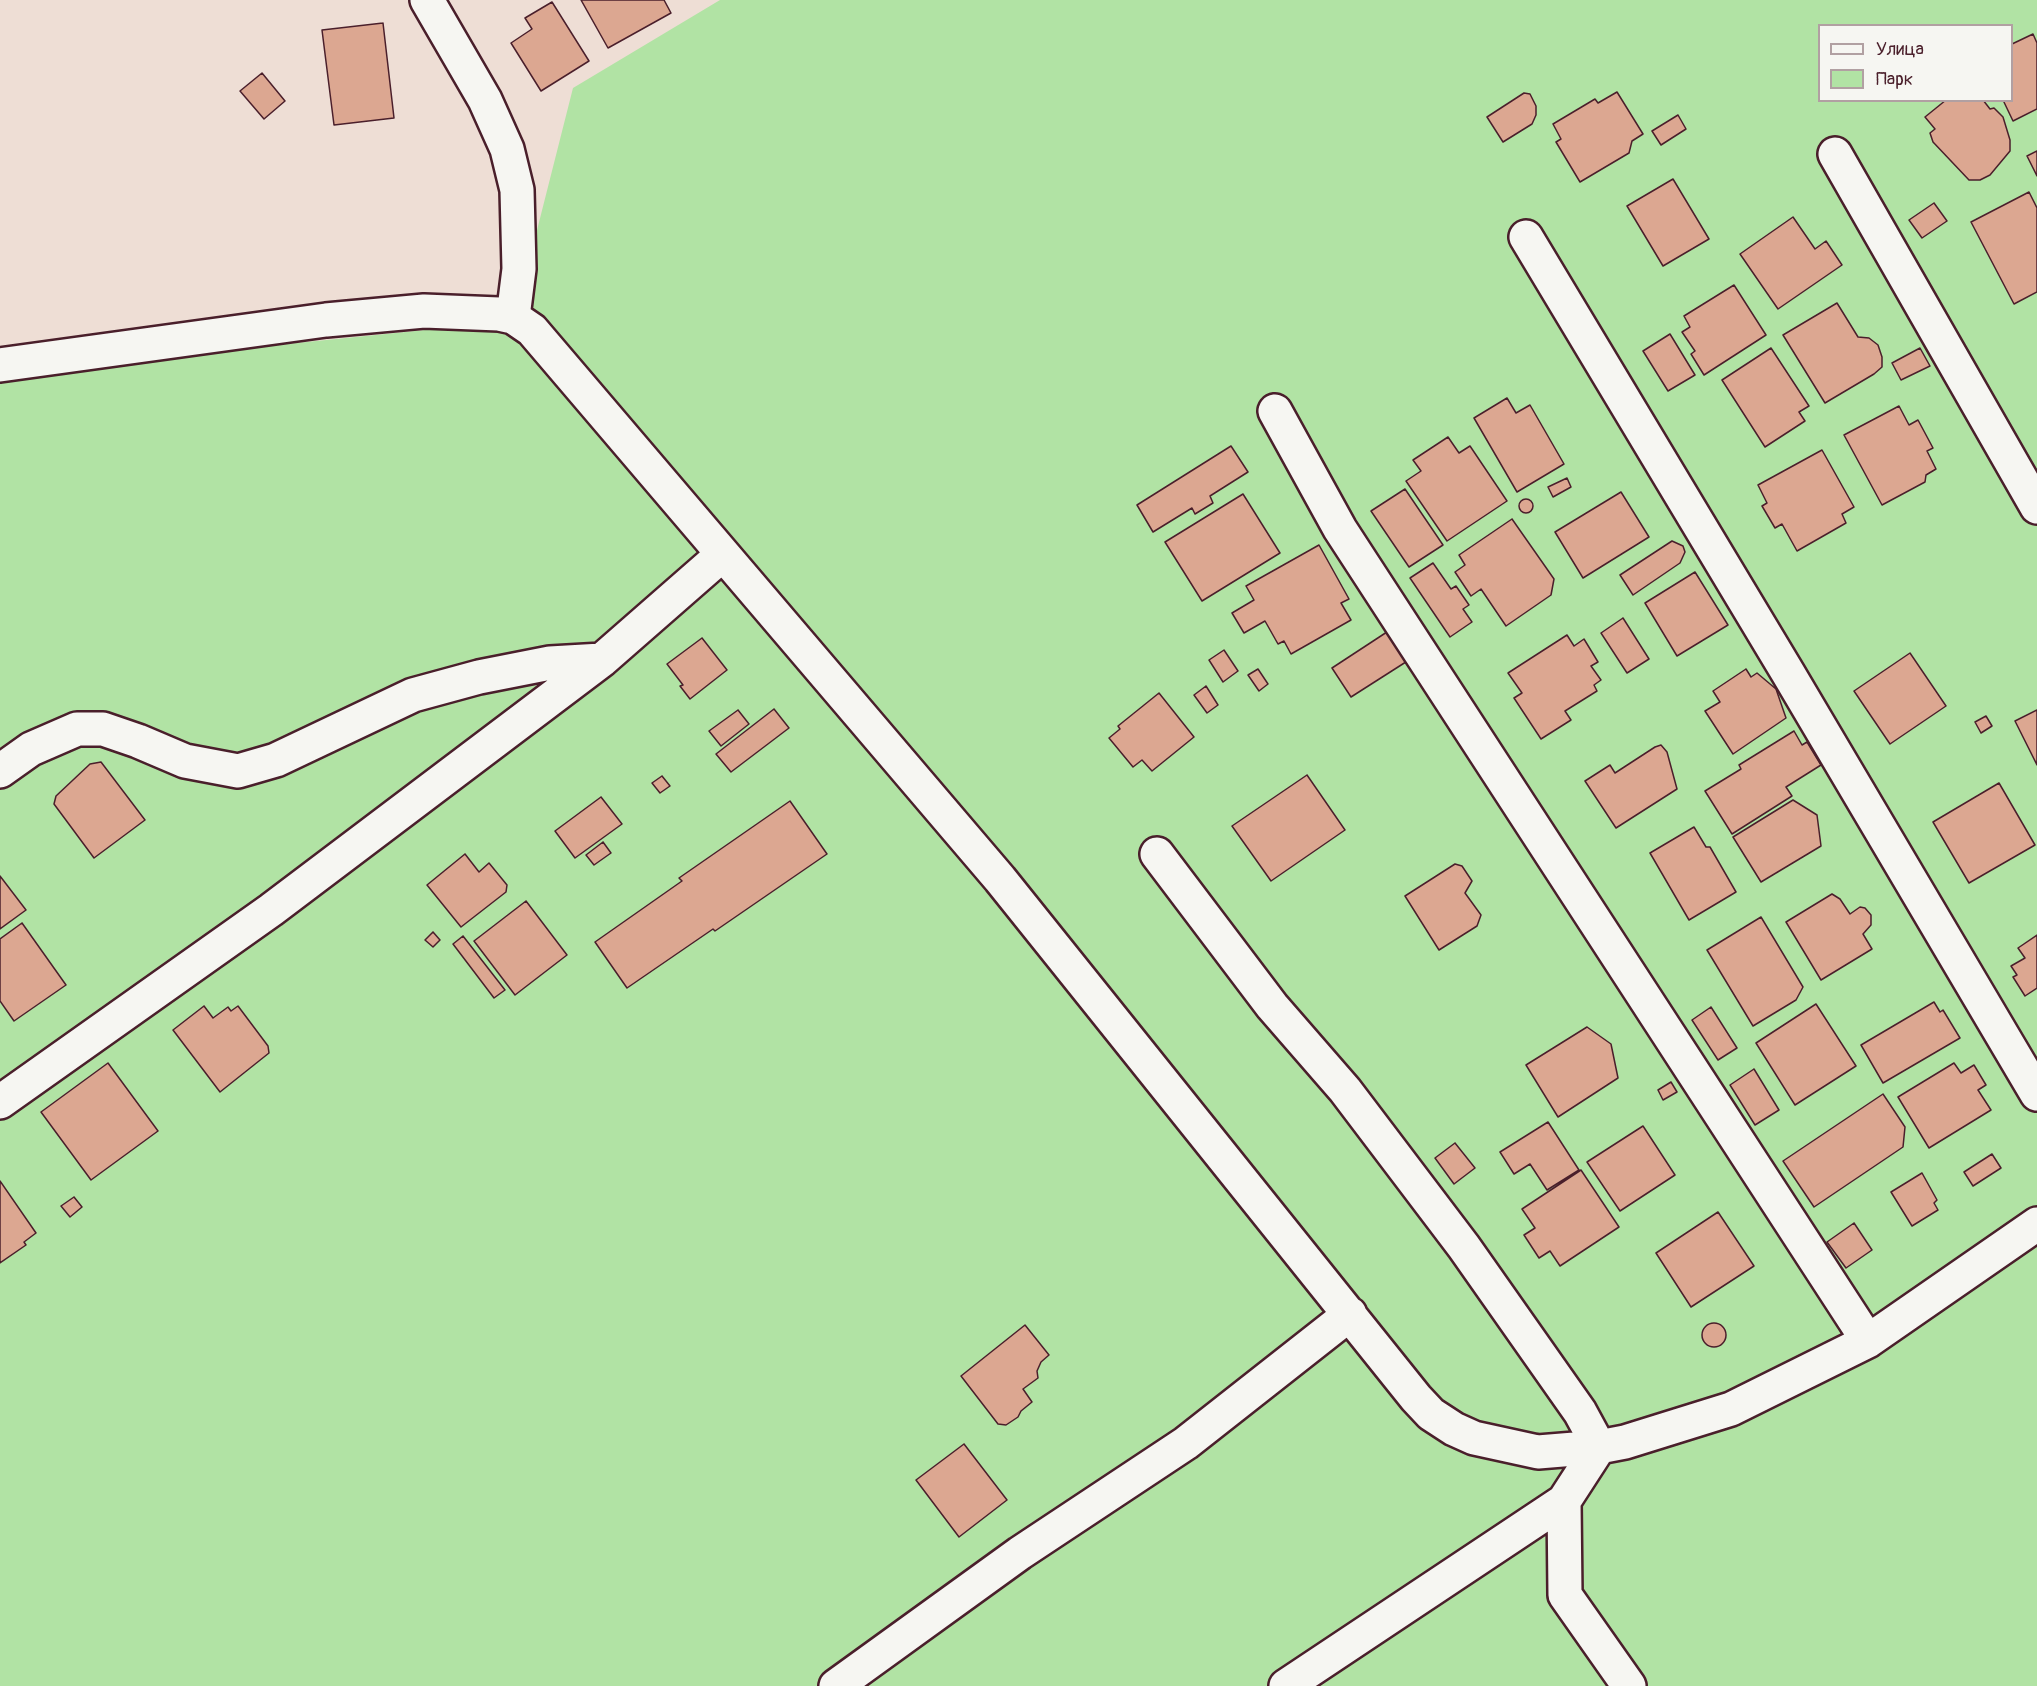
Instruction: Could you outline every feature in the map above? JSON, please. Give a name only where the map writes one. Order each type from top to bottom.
[{"type":"street","points":[[427,0],[485,100],[507,149],[517,190],[519,269],[513,317]]},
{"type":"street","points":[[1835,154],[2037,507]]},
{"type":"street","points":[[1526,237],[2037,1094]]},
{"type":"street","points":[[0,365],[326,320],[424,311],[474,311],[499,314],[513,317],[532,330],[1000,879],[1424,1406],[1431,1414],[1454,1429],[1474,1437],[1538,1452],[1625,1443],[1731,1409],[1868,1341],[2037,1224]]},
{"type":"street","points":[[1275,411],[1340,529],[1868,1341]]},
{"type":"street","points":[[0,1102],[280,903],[602,660],[722,555]]},
{"type":"street","points":[[0,771],[31,749],[76,729],[104,729],[185,761],[238,771],[276,760],[413,695],[480,677],[550,663],[602,660]]},
{"type":"street","points":[[1157,854],[1272,1006],[1345,1090],[1464,1247],[1580,1412],[1599,1447]]},
{"type":"street","points":[[836,1686],[1020,1553],[1186,1443],[1350,1314]]},
{"type":"street","points":[[1286,1686],[1564,1502],[1599,1447]]},
{"type":"street","points":[[1564,1502],[1565,1595],[1629,1686]]},
{"type":"green space","points":[[720,0],[2037,0],[2037,1686],[0,1686],[0,373],[514,321],[573,88]]},
{"type":"building","points":[[581,0],[664,0],[671,13],[608,48]]},
{"type":"building","points":[[552,2],[589,61],[541,91],[511,43],[532,29],[525,18]]},
{"type":"building","points":[[383,23],[394,118],[334,125],[322,30]]},
{"type":"building","points":[[2033,34],[2037,43],[2037,109],[2013,121],[2004,102],[2013,102],[2013,44]]},
{"type":"building","points":[[262,73],[285,101],[264,119],[240,91]]},
{"type":"building","points":[[1617,92],[1643,134],[1632,141],[1629,153],[1580,182],[1556,142],[1561,139],[1553,124],[1595,99],[1598,103]]},
{"type":"building","points":[[1524,93],[1530,94],[1536,106],[1536,115],[1532,124],[1503,142],[1487,117]]},
{"type":"building","points":[[1944,102],[1985,102],[1990,109],[1994,108],[2003,117],[2010,140],[2010,151],[1990,175],[1980,180],[1969,180],[1933,142],[1930,133],[1935,129],[1925,117]]},
{"type":"building","points":[[1678,115],[1686,129],[1661,145],[1652,131]]},
{"type":"building","points":[[2037,151],[2037,176],[2027,156]]},
{"type":"building","points":[[1673,179],[1709,239],[1663,266],[1627,206]]},
{"type":"building","points":[[2029,192],[2037,208],[2037,292],[2014,304],[1971,222]]},
{"type":"building","points":[[1934,203],[1947,221],[1922,238],[1909,220]]},
{"type":"building","points":[[1793,217],[1815,249],[1826,241],[1842,265],[1778,309],[1740,254]]},
{"type":"building","points":[[1734,285],[1766,335],[1704,375],[1691,354],[1695,351],[1682,332],[1690,327],[1684,316]]},
{"type":"building","points":[[1837,303],[1858,337],[1869,338],[1878,345],[1882,367],[1825,403],[1783,335]]},
{"type":"building","points":[[1670,334],[1695,375],[1668,391],[1643,351]]},
{"type":"building","points":[[1771,348],[1809,406],[1799,412],[1805,421],[1765,447],[1722,380]]},
{"type":"building","points":[[1920,348],[1930,366],[1901,380],[1892,363]]},
{"type":"building","points":[[1507,398],[1516,413],[1530,405],[1564,464],[1517,492],[1474,418]]},
{"type":"building","points":[[1899,406],[1909,425],[1918,420],[1933,448],[1927,451],[1936,469],[1926,475],[1925,482],[1882,505],[1844,435]]},
{"type":"building","points":[[1448,437],[1459,453],[1470,446],[1507,501],[1447,541],[1406,481],[1421,471],[1413,460]]},
{"type":"building","points":[[1231,446],[1248,472],[1210,496],[1213,503],[1195,514],[1192,508],[1153,532],[1137,505]]},
{"type":"building","points":[[1822,450],[1854,507],[1842,514],[1846,523],[1797,551],[1782,524],[1775,528],[1762,506],[1767,503],[1758,485]]},
{"type":"building","points":[[1567,478],[1571,487],[1553,497],[1548,487]]},
{"type":"building","points":[[1405,489],[1443,545],[1409,567],[1371,511]]},
{"type":"building","points":[[1621,492],[1649,537],[1583,578],[1555,532]]},
{"type":"building","points":[[1243,494],[1280,553],[1202,601],[1165,542]]},
{"type":"building","points":[[1526,499],[1531,501],[1533,506],[1531,511],[1526,513],[1521,511],[1519,506],[1521,501]]},
{"type":"building","points":[[1512,519],[1554,579],[1551,595],[1506,626],[1481,589],[1471,596],[1455,572],[1465,565],[1459,555]]},
{"type":"building","points":[[1672,541],[1683,546],[1685,552],[1680,563],[1633,595],[1620,575]]},
{"type":"building","points":[[1319,545],[1349,599],[1341,603],[1351,620],[1291,654],[1284,641],[1278,644],[1265,621],[1244,633],[1232,613],[1254,600],[1246,586]]},
{"type":"building","points":[[1433,563],[1451,589],[1456,586],[1469,605],[1463,609],[1472,622],[1450,637],[1410,578]]},
{"type":"building","points":[[1695,572],[1728,625],[1677,656],[1645,603]]},
{"type":"building","points":[[1623,618],[1649,659],[1627,673],[1601,633]]},
{"type":"building","points":[[1390,630],[1409,660],[1351,697],[1332,668]]},
{"type":"building","points":[[1567,635],[1574,646],[1584,639],[1598,662],[1591,666],[1601,680],[1594,685],[1597,691],[1565,711],[1571,720],[1541,739],[1514,698],[1522,693],[1508,673]]},
{"type":"building","points":[[702,638],[727,670],[690,699],[680,686],[683,685],[667,664]]},
{"type":"building","points":[[1224,650],[1238,671],[1223,682],[1209,660]]},
{"type":"building","points":[[1910,653],[1946,706],[1890,744],[1854,691]]},
{"type":"building","points":[[1258,669],[1268,684],[1259,691],[1248,675]]},
{"type":"building","points":[[1746,669],[1751,677],[1757,673],[1776,689],[1786,718],[1733,754],[1705,711],[1720,702],[1713,691]]},
{"type":"building","points":[[1206,686],[1218,705],[1207,713],[1194,695]]},
{"type":"building","points":[[1159,693],[1194,737],[1152,771],[1142,760],[1133,767],[1109,738],[1120,729],[1118,726]]},
{"type":"building","points":[[774,709],[789,728],[731,772],[716,754]]},
{"type":"building","points":[[738,710],[749,724],[721,746],[709,731]]},
{"type":"building","points":[[2037,710],[2037,765],[2015,721]]},
{"type":"building","points":[[1986,716],[1992,726],[1981,733],[1975,722]]},
{"type":"building","points":[[1794,731],[1802,745],[1807,742],[1821,765],[1786,787],[1792,796],[1732,834],[1705,791],[1741,769],[1739,765]]},
{"type":"building","points":[[1661,745],[1667,752],[1677,789],[1616,828],[1585,781],[1610,765],[1615,773]]},
{"type":"building","points":[[101,762],[145,820],[94,858],[54,804],[56,796],[90,764]]},
{"type":"building","points":[[1307,775],[1345,830],[1271,881],[1232,826]]},
{"type":"building","points":[[662,776],[670,786],[660,793],[652,783]]},
{"type":"building","points":[[1999,783],[2035,845],[1969,883],[1933,822]]},
{"type":"building","points":[[601,797],[622,824],[575,858],[555,831]]},
{"type":"building","points":[[1793,800],[1817,815],[1821,846],[1761,882],[1733,837]]},
{"type":"building","points":[[790,801],[827,854],[627,988],[595,942],[682,881],[679,878]]},
{"type":"building","points":[[1694,827],[1706,847],[1710,847],[1736,892],[1689,920],[1650,853]]},
{"type":"building","points":[[603,842],[611,853],[594,865],[586,855]]},
{"type":"building","points":[[465,854],[479,872],[489,863],[507,885],[506,892],[461,927],[427,885]]},
{"type":"building","points":[[1455,864],[1462,866],[1472,881],[1465,893],[1481,915],[1477,926],[1439,950],[1405,896]]},
{"type":"building","points":[[0,876],[26,910],[0,929]]},
{"type":"building","points":[[1832,894],[1840,899],[1850,914],[1860,907],[1865,908],[1871,915],[1871,925],[1863,934],[1872,949],[1821,980],[1786,922]]},
{"type":"building","points":[[526,901],[567,955],[515,995],[474,941]]},
{"type":"building","points":[[1761,917],[1803,987],[1796,1000],[1753,1026],[1707,950]]},
{"type":"building","points":[[22,923],[66,985],[14,1021],[0,1001],[0,939]]},
{"type":"building","points":[[433,932],[440,940],[433,947],[425,940]]},
{"type":"building","points":[[2037,935],[2037,988],[2025,996],[2013,977],[2017,975],[2011,966],[2025,958],[2018,948]]},
{"type":"building","points":[[463,936],[505,990],[494,998],[453,944]]},
{"type":"building","points":[[1934,1002],[1940,1012],[1943,1010],[1960,1038],[1883,1083],[1861,1045]]},
{"type":"building","points":[[1816,1004],[1856,1066],[1795,1105],[1756,1043]]},
{"type":"building","points":[[204,1006],[213,1018],[228,1007],[231,1011],[238,1006],[268,1046],[269,1053],[220,1092],[173,1030]]},
{"type":"building","points":[[1711,1007],[1737,1048],[1718,1060],[1692,1020]]},
{"type":"building","points":[[1587,1027],[1611,1044],[1618,1078],[1558,1117],[1526,1065]]},
{"type":"building","points":[[108,1063],[158,1131],[91,1180],[41,1112]]},
{"type":"building","points":[[1954,1063],[1961,1073],[1974,1065],[1986,1085],[1978,1090],[1991,1110],[1929,1148],[1898,1097]]},
{"type":"building","points":[[1754,1069],[1779,1110],[1755,1125],[1730,1085]]},
{"type":"building","points":[[1671,1082],[1677,1092],[1663,1100],[1658,1090]]},
{"type":"building","points":[[1883,1094],[1905,1127],[1903,1147],[1814,1207],[1783,1161]]},
{"type":"building","points":[[1548,1122],[1579,1170],[1547,1190],[1530,1164],[1514,1174],[1500,1152]]},
{"type":"building","points":[[1643,1126],[1675,1175],[1620,1211],[1587,1162]]},
{"type":"building","points":[[1455,1143],[1475,1168],[1454,1184],[1435,1158]]},
{"type":"building","points":[[1992,1154],[2001,1168],[1973,1186],[1964,1172]]},
{"type":"building","points":[[1581,1170],[1619,1227],[1560,1266],[1550,1251],[1539,1258],[1524,1235],[1535,1228],[1522,1209]]},
{"type":"building","points":[[1922,1173],[1937,1200],[1934,1203],[1938,1210],[1912,1226],[1891,1192]]},
{"type":"building","points":[[0,1181],[36,1233],[24,1242],[26,1245],[0,1263]]},
{"type":"building","points":[[74,1197],[82,1207],[70,1217],[61,1206]]},
{"type":"building","points":[[1718,1212],[1754,1266],[1691,1307],[1656,1253]]},
{"type":"building","points":[[1854,1223],[1872,1250],[1846,1268],[1827,1242]]},
{"type":"building","points":[[1714,1323],[1723,1326],[1726,1335],[1723,1344],[1714,1347],[1705,1344],[1702,1335],[1705,1326]]},
{"type":"building","points":[[1025,1325],[1049,1355],[1041,1362],[1037,1371],[1038,1378],[1023,1389],[1032,1402],[1021,1411],[1018,1417],[1006,1425],[998,1424],[961,1376]]},
{"type":"building","points":[[964,1444],[1007,1500],[959,1537],[916,1480]]}]
